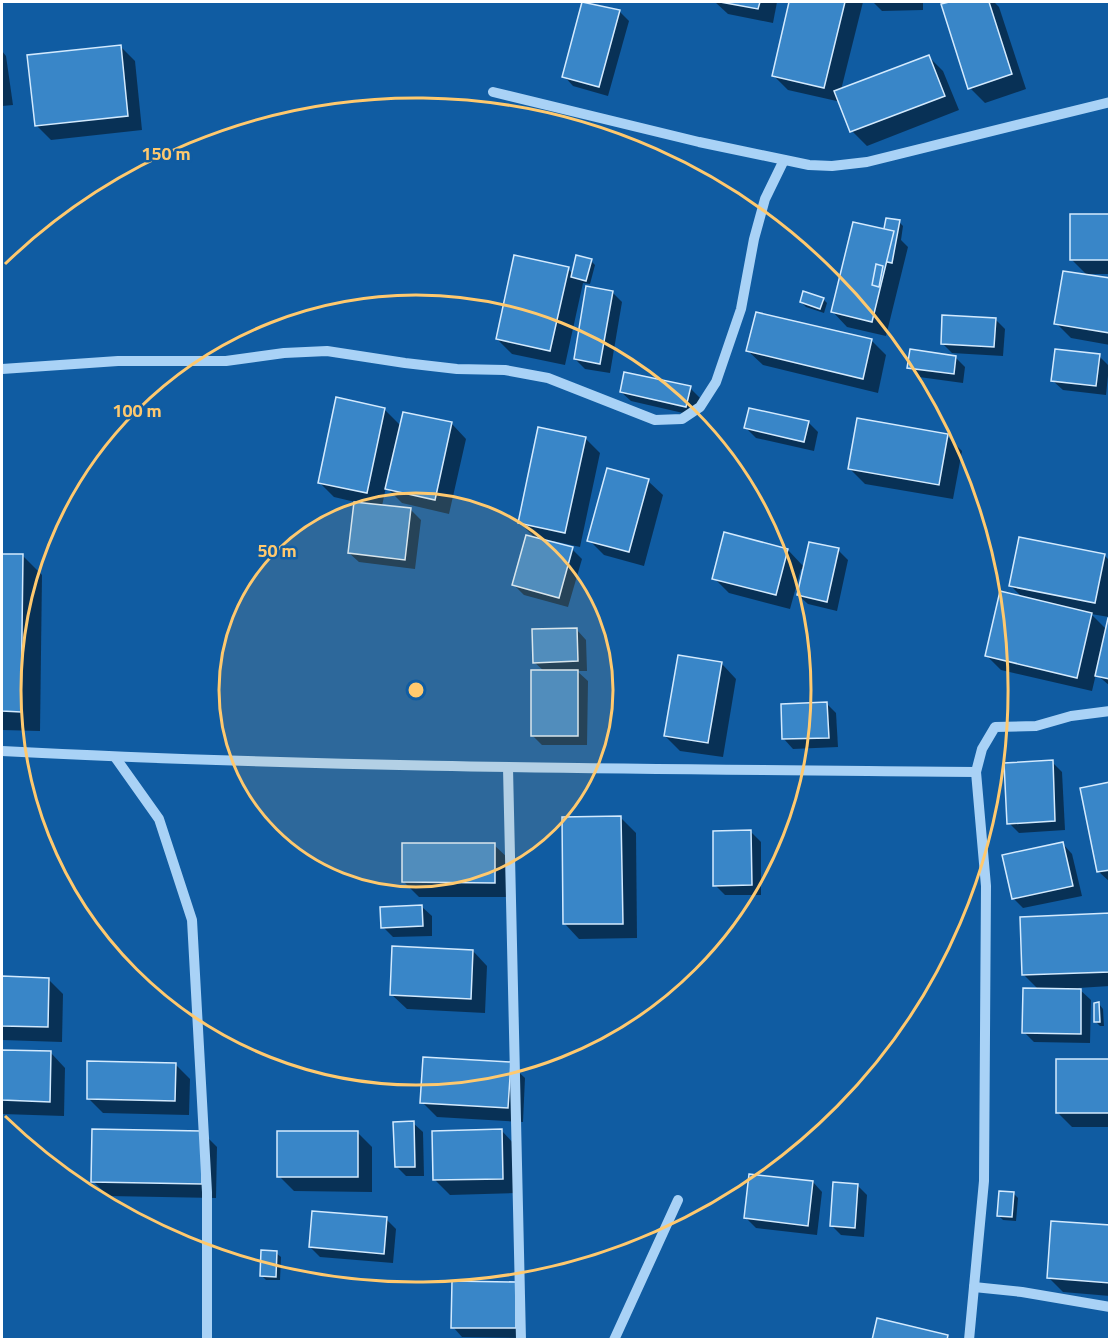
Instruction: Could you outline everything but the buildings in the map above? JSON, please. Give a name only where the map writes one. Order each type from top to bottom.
[{"type":"street","points":[[493,92],[699,142],[809,165],[832,166],[867,162],[1110,102]]},
{"type":"street","points":[[2,369],[118,361],[226,361],[284,352],[327,351],[458,369],[505,370],[548,378],[655,420],[682,419],[700,407],[716,382],[741,309],[754,239],[765,199],[784,159]]},
{"type":"street","points":[[969,1340],[984,1181],[986,897],[976,772],[982,749],[995,727],[1036,726],[1071,717],[1110,711]]},
{"type":"street","points":[[2,751],[116,757],[508,768],[976,772]]},
{"type":"street","points":[[116,757],[159,819],[192,920],[207,1192],[207,1340]]},
{"type":"street","points":[[508,768],[521,1340]]},
{"type":"street","points":[[614,1340],[678,1200]]},
{"type":"street","points":[[975,1287],[1110,1306]]}]
